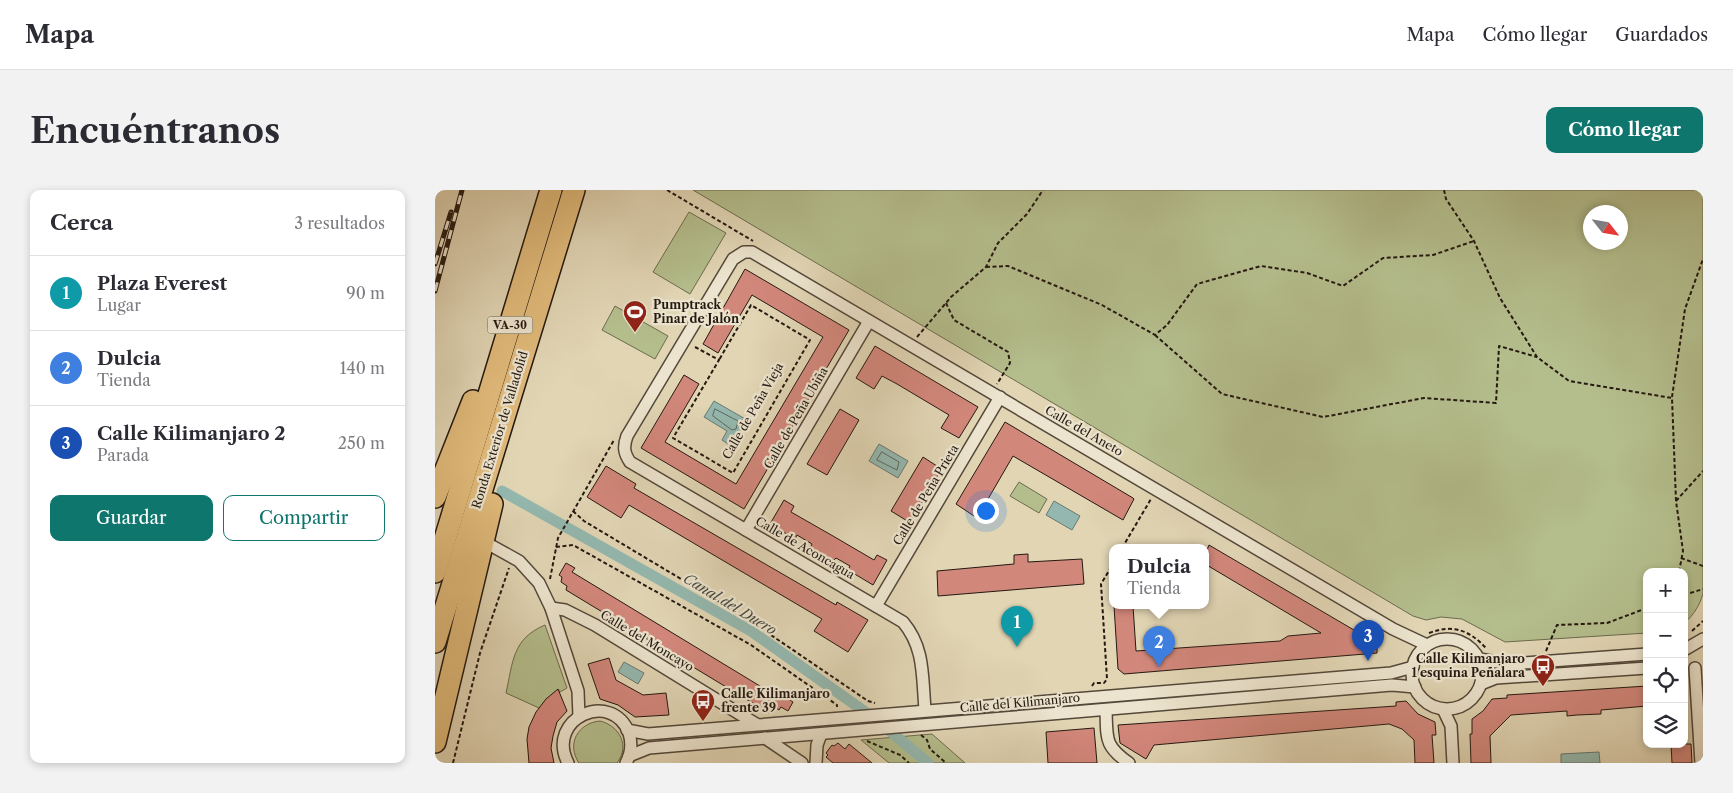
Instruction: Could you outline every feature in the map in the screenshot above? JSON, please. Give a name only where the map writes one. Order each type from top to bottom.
[{"type":"highway","name":"Ronda Exterior de Valladolid","points":[[435,572],[551,190]]},
{"type":"highway","name":"Ronda Exterior de Valladolid","points":[[435,642],[574,190]]},
{"type":"highway","points":[[435,497],[539,230]]},
{"type":"highway","points":[[435,742],[537,311]]},
{"type":"street","name":"Calle del Aneto","points":[[684,340],[733,259],[744,252],[752,252],[1157,489],[1409,638],[1424,649]]},
{"type":"street","name":"Calle de Peña Ubiña","points":[[747,530],[869,320]]},
{"type":"street","points":[[625,440],[684,340]]},
{"type":"street","name":"Calle de Peña Prieta","points":[[876,606],[995,395]]},
{"type":"street","name":"Calle de Aconcagua","points":[[625,440],[625,454],[630,462],[903,622],[914,635],[919,648],[925,709]]},
{"type":"street","points":[[492,546],[513,556],[531,572],[539,583],[551,608],[578,691],[579,717]]},
{"type":"street","name":"Calle del Moncayo","points":[[551,608],[565,610],[595,625],[756,724]]},
{"type":"street","points":[[1688,648],[1703,639]]},
{"type":"street","points":[[1442,640],[1456,640],[1471,648],[1479,659],[1483,671],[1481,684],[1473,699],[1459,708],[1443,709],[1428,704],[1415,687],[1413,667],[1424,649],[1442,640]]},
{"type":"street","points":[[1479,659],[1510,664],[1542,655],[1643,654]]},
{"type":"street","name":"Calle del Kilimanjaro","points":[[627,730],[648,734],[925,709],[1088,699],[1391,672],[1413,667]]},
{"type":"street","points":[[1481,684],[1496,678],[1643,668]]},
{"type":"street","points":[[1694,668],[1701,763]]},
{"type":"street","name":"Calle del Kilimanjaro","points":[[627,759],[649,748],[1392,685],[1415,687]]},
{"type":"street","points":[[578,691],[593,712]]},
{"type":"street","points":[[722,727],[726,715],[725,704]]},
{"type":"street","points":[[1451,726],[1459,708]]},
{"type":"street","points":[[1443,709],[1451,726],[1453,763]]},
{"type":"street","points":[[1106,710],[1108,742],[1114,753],[1129,763]]},
{"type":"street","points":[[569,763],[565,756],[564,739],[569,726],[579,717],[593,712],[612,715],[627,730],[631,744],[627,759]]},
{"type":"street","points":[[816,763],[817,745],[821,734]]},
{"type":"street","points":[[765,738],[802,763]]},
{"type":"path","points":[[667,190],[758,244]]},
{"type":"path","points":[[924,342],[916,337],[946,302],[986,267],[998,242],[1027,214],[1043,190]]},
{"type":"path","points":[[1445,190],[1446,199],[1475,241],[1500,298],[1537,357]]},
{"type":"path","points":[[1155,335],[1167,325],[1197,284],[1261,266],[1307,273],[1343,286],[1383,258],[1433,255],[1475,241]]},
{"type":"path","points":[[1680,568],[1681,558],[1676,501],[1672,398],[1685,309],[1703,258]]},
{"type":"path","points":[[986,267],[1008,266],[1102,306],[1155,335],[1222,394],[1323,417],[1423,398],[1496,403],[1499,346],[1537,357],[1569,381],[1672,398]]},
{"type":"path","points":[[946,302],[954,320],[1008,352],[1010,363],[995,395]]},
{"type":"path","name":"Calle de Peña Vieja","points":[[751,305],[810,340],[733,473],[673,438],[719,360],[751,305]]},
{"type":"path","points":[[684,340],[719,360]]},
{"type":"path","points":[[539,583],[551,578],[558,538],[619,431],[625,440]]},
{"type":"path","points":[[1676,501],[1703,472]]},
{"type":"path","points":[[1124,544],[1157,489]]},
{"type":"path","points":[[572,512],[743,616],[868,701],[889,708],[891,713]]},
{"type":"path","points":[[557,547],[573,545],[751,645],[837,704],[842,717]]},
{"type":"path","points":[[453,763],[481,653],[513,556]]},
{"type":"path","points":[[1681,558],[1703,566]]},
{"type":"path","points":[[1088,699],[1088,691],[1094,683],[1103,683],[1107,679],[1101,584],[1109,571]]},
{"type":"path","points":[[1688,594],[1703,589]]},
{"type":"path","points":[[1542,655],[1557,625],[1607,623],[1643,610]]},
{"type":"path","points":[[1688,634],[1703,621]]},
{"type":"path","points":[[1421,633],[1429,633],[1441,628],[1455,628],[1468,632],[1493,653]]},
{"type":"path","points":[[1542,655],[1555,651]]},
{"type":"path","points":[[907,726],[927,740],[930,749],[946,763]]},
{"type":"path","points":[[849,730],[870,743],[900,755],[909,763]]},
{"type":"green space","points":[[693,190],[1703,190],[1703,594],[1696,610],[1688,620],[1688,568],[1643,568],[1643,633],[1505,642],[1462,619],[1441,617],[1426,620],[1413,616]]},
{"type":"green space","points":[[689,212],[726,233],[690,294],[653,272]]},
{"type":"green space","name":"Pumptrack Pinar de Jalón","points":[[615,306],[668,336],[655,359],[602,330]]},
{"type":"green space","points":[[1019,482],[1047,499],[1039,513],[1010,496]]},
{"type":"green space","points":[[545,625],[567,688],[560,692],[558,689],[539,708],[506,693],[513,662],[520,644],[526,637]]},
{"type":"green space","points":[[600,721],[613,727],[618,732],[623,744],[621,757],[617,763],[579,763],[574,749],[576,736],[586,726]]},
{"type":"green space","points":[[932,734],[965,763],[889,763],[861,740]]},
{"type":"water","points":[[714,401],[747,420],[731,446],[722,440],[727,431],[704,417]]},
{"type":"water","points":[[879,444],[908,461],[898,478],[869,461]]},
{"type":"water","points":[[1054,501],[1080,516],[1072,530],[1046,515]]},
{"type":"water","points":[[624,662],[644,673],[638,684],[618,672]]},
{"type":"water","points":[[1599,752],[1600,763],[1561,763],[1561,754]]},
{"type":"building","points":[[745,269],[849,330],[744,509],[641,448],[684,375],[699,384],[665,442],[736,484],[823,337],[752,295],[718,353],[703,344]]},
{"type":"building","points":[[875,346],[978,407],[959,438],[941,428],[949,415],[897,384],[882,376],[874,389],[856,378]]},
{"type":"building","points":[[840,409],[859,420],[827,475],[807,464]]},
{"type":"building","points":[[1005,422],[1133,498],[1123,520],[1013,456],[977,518],[956,504]]},
{"type":"building","points":[[923,457],[940,468],[939,473],[909,522],[891,511]]},
{"type":"building","points":[[606,466],[636,484],[634,488],[836,605],[837,602],[868,620],[848,652],[814,631],[822,619],[629,505],[621,518],[587,497]]},
{"type":"building","points":[[784,500],[794,506],[791,512],[874,560],[877,555],[887,560],[873,585],[848,570],[850,566],[836,558],[833,561],[810,548],[812,544],[797,535],[795,539],[770,524]]},
{"type":"building","points":[[1209,545],[1371,640],[1377,646],[1377,653],[1124,674],[1118,669],[1114,609],[1133,609],[1136,651],[1280,641],[1288,636],[1321,633],[1209,566]]},
{"type":"building","points":[[1028,554],[1028,562],[1082,559],[1084,584],[938,596],[937,571],[1014,564],[1014,555]]},
{"type":"building","points":[[566,563],[575,568],[572,572],[783,700],[785,697],[793,702],[788,711],[781,707],[779,710],[773,706],[769,713],[566,590],[567,586],[561,582],[562,577],[559,575]]},
{"type":"building","points":[[609,658],[616,680],[643,695],[666,693],[669,715],[635,717],[618,705],[600,699],[588,664]]},
{"type":"building","points":[[1643,686],[1643,706],[1601,710],[1601,714],[1567,716],[1567,711],[1511,715],[1490,736],[1491,763],[1471,763],[1470,734],[1472,734],[1472,719],[1483,711],[1492,699],[1507,698],[1507,695]]},
{"type":"building","points":[[558,689],[567,711],[557,722],[553,736],[551,748],[554,763],[529,763],[527,739],[529,727],[536,712],[546,699]]},
{"type":"building","points":[[1406,701],[1418,714],[1435,722],[1436,735],[1432,735],[1434,763],[1415,763],[1414,740],[1402,729],[1389,724],[1154,745],[1146,759],[1120,743],[1118,725],[1396,706],[1396,702]]},
{"type":"building","points":[[1094,728],[1097,763],[1048,763],[1046,732]]},
{"type":"building","points":[[838,743],[845,749],[849,744],[872,763],[833,763],[826,757],[828,755],[826,753],[832,745],[834,746]]},
{"type":"building","points":[[1688,744],[1691,744],[1692,763],[1672,763],[1671,748],[1688,748]]},
{"type":"waterway","name":"Canal del Duero","points":[[502,491],[751,631],[878,721],[928,763]]},
{"type":"railway","points":[[435,291],[462,190]]},
{"type":"railway","points":[[435,264],[451,212]]},
{"type":"place","name":"Pumptrack Pinar de Jalón","points":[[635,333]]},
{"type":"place","name":"Plaza Everest","points":[[1017,647]]},
{"type":"place","name":"Calle Kilimanjaro 2","points":[[1368,661]]},
{"type":"place","name":"Dulcia","points":[[1159,667]]},
{"type":"place","name":"Calle Kilimanjaro 1 esquina Peñalara","points":[[1543,687]]},
{"type":"place","name":"Calle Kilimanjaro frente 39","points":[[703,722]]}]
